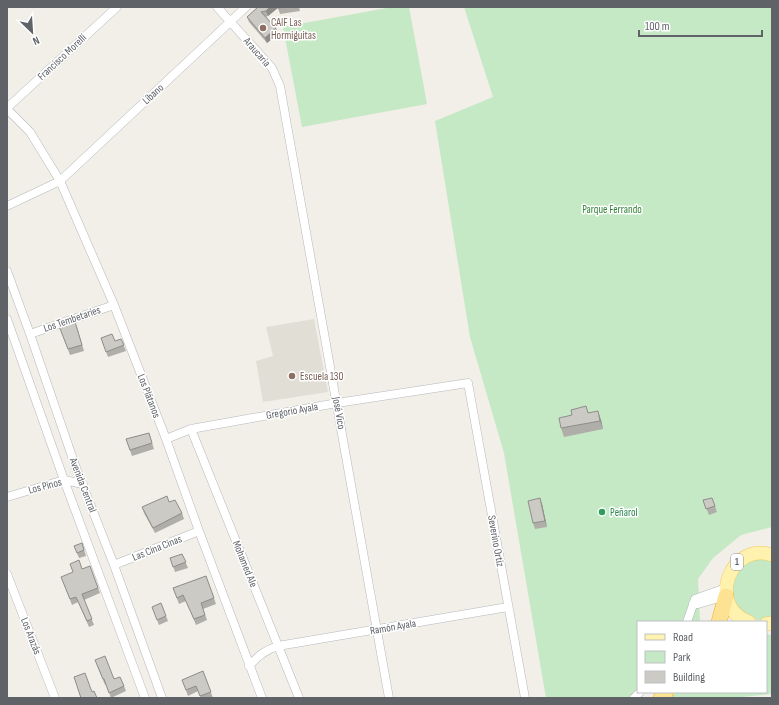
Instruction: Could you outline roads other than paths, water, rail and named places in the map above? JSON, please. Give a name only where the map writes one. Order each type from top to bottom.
[{"type":"highway","name":"1","points":[[719,621],[726,592]]},
{"type":"main road","name":"1","points":[[726,592],[729,573],[736,563],[746,556],[772,552]]},
{"type":"main road","name":"1","points":[[758,553],[772,555]]},
{"type":"main road","points":[[726,592],[730,606],[736,614],[747,621]]},
{"type":"street","name":"Francisco Morelli","points":[[7,108],[117,7]]},
{"type":"street","name":"Araucaria","points":[[217,7],[272,68],[280,86],[284,104]]},
{"type":"street","name":"Líbano","points":[[60,181],[246,7]]},
{"type":"street","name":"José Vico","points":[[284,104],[389,698]]},
{"type":"street","name":"Los Plátanos","points":[[7,108],[30,132],[60,181],[114,305],[262,698]]},
{"type":"street","points":[[7,206],[60,181]]},
{"type":"street","name":"Avenida Central","points":[[7,271],[76,468],[114,565],[162,698]]},
{"type":"street","name":"Los Tembetaries","points":[[30,334],[114,305]]},
{"type":"street","name":"Avenida Central","points":[[7,319],[64,480],[145,698]]},
{"type":"street","name":"Gregorio Ayala","points":[[166,440],[191,430],[337,403],[468,383]]},
{"type":"street","name":"Severino Ortiz","points":[[468,383],[525,698]]},
{"type":"street","name":"Mohamed Ale","points":[[191,430],[299,698]]},
{"type":"street","points":[[64,480],[76,468]]},
{"type":"street","name":"Los Pinos","points":[[7,497],[64,480],[83,484]]},
{"type":"street","name":"Las Cina Cinas","points":[[114,565],[199,531]]},
{"type":"street","name":"Los Arazás","points":[[7,574],[55,698]]},
{"type":"street","points":[[687,621],[693,604],[698,604],[726,592]]},
{"type":"street","name":"Ramón Ayala","points":[[249,666],[257,656],[278,646],[508,607]]},
{"type":"place","name":"CAIF Las Hormiguitas","points":[[263,28]]},
{"type":"place","name":"Escuela 130","points":[[292,376]]},
{"type":"place","name":"Peñarol","points":[[602,512]]},
{"type":"park label","name":"Parque Ferrando","points":[[612,209]]}]
